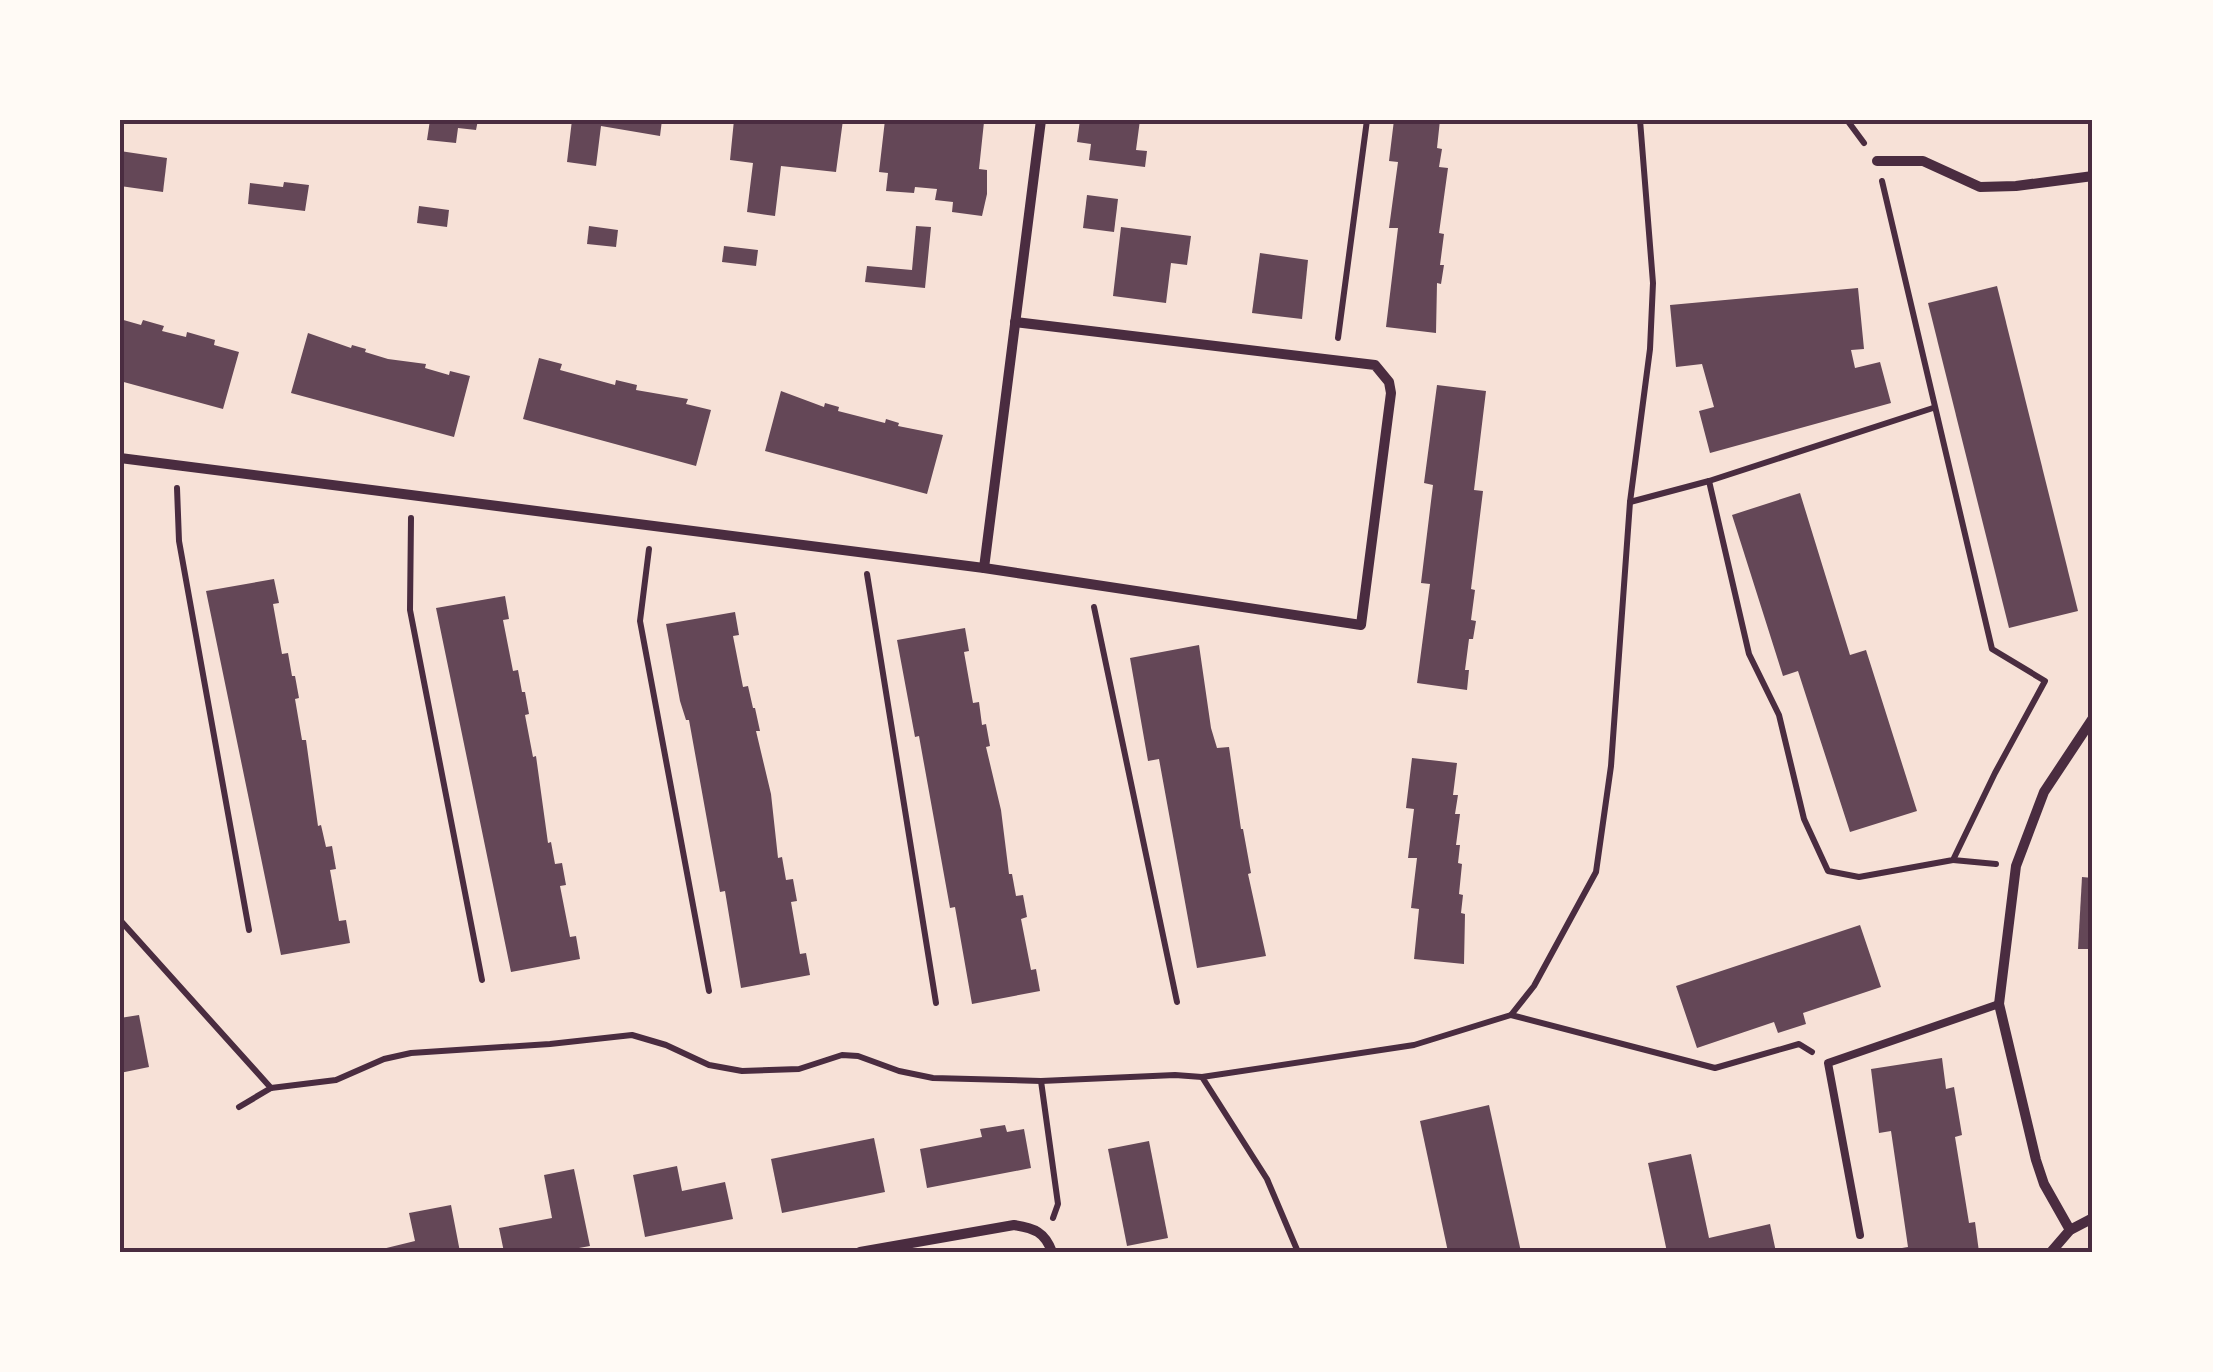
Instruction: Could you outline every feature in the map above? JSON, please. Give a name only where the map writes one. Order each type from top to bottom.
[{"type":"street","points":[[984,568],[1042,120]]},
{"type":"street","points":[[1877,161],[1923,161],[1980,187],[2093,176]]},
{"type":"street","points":[[120,458],[984,568],[1361,626],[1391,393],[1389,382],[1375,364],[1015,322]]},
{"type":"street","points":[[2070,1230],[2044,1184],[2036,1160],[2000,1004],[2016,866],[2044,792],[2093,718]]},
{"type":"street","points":[[2051,1252],[2070,1230],[2093,1218]]},
{"type":"street","points":[[860,1252],[1014,1225],[1033,1228],[1045,1236],[1052,1252]]},
{"type":"lane","points":[[1860,1235],[1828,1063],[2000,1004]]},
{"type":"path","points":[[1336,359],[1366,120]]},
{"type":"path","points":[[1511,1015],[1534,986],[1596,872],[1611,766],[1630,502],[1650,350],[1653,283],[1640,120]]},
{"type":"path","points":[[1877,161],[1992,649],[2045,681],[1953,860]]},
{"type":"path","points":[[1630,502],[1709,481],[1933,408]]},
{"type":"path","points":[[177,465],[179,541],[249,930]]},
{"type":"path","points":[[1709,481],[1748,654],[1779,715],[1804,819],[1828,871],[1859,877],[1953,860],[2016,866]]},
{"type":"path","points":[[412,496],[410,610],[482,980]]},
{"type":"path","points":[[652,526],[640,621],[709,991]]},
{"type":"path","points":[[864,553],[936,1002]]},
{"type":"path","points":[[1089,584],[1178,1002]]},
{"type":"path","points":[[120,920],[271,1088]]},
{"type":"path","points":[[239,1107],[271,1088],[336,1080],[384,1059],[411,1053],[632,1035],[666,1044],[709,1066],[742,1071],[798,1069],[842,1054],[933,1078],[1041,1082],[1202,1077],[1414,1045],[1511,1015],[1715,1068],[1799,1044],[1828,1063]]},
{"type":"path","points":[[1202,1077],[1267,1179],[1298,1252]]},
{"type":"path","points":[[1041,1082],[1058,1204],[1045,1236]]},
{"type":"building","points":[[430,120],[478,120],[476,130],[458,128],[456,143],[427,140]]},
{"type":"building","points":[[572,120],[662,120],[660,136],[601,126],[596,166],[567,162]]},
{"type":"building","points":[[734,120],[843,120],[836,172],[781,166],[775,216],[747,212],[753,163],[730,160]]},
{"type":"building","points":[[885,120],[984,122],[979,169],[987,170],[987,194],[982,216],[952,212],[953,202],[935,200],[937,189],[915,187],[914,193],[886,191],[888,173],[879,172]]},
{"type":"building","points":[[1080,120],[1140,120],[1136,150],[1147,151],[1145,167],[1089,160],[1091,144],[1077,142]]},
{"type":"building","points":[[1394,120],[1440,120],[1439,167],[1448,168],[1439,233],[1444,234],[1440,265],[1444,265],[1441,284],[1437,283],[1436,333],[1386,327],[1398,228],[1389,228],[1398,162],[1389,161]]},
{"type":"building","points":[[120,151],[167,158],[163,192],[120,186]]},
{"type":"building","points":[[284,182],[309,185],[305,211],[248,204],[250,183],[283,187]]},
{"type":"building","points":[[1087,195],[1118,199],[1114,232],[1083,228]]},
{"type":"building","points":[[419,206],[449,210],[447,227],[417,223]]},
{"type":"building","points":[[589,226],[618,230],[616,247],[587,244]]},
{"type":"building","points":[[916,226],[931,227],[925,288],[865,282],[867,266],[912,270]]},
{"type":"building","points":[[1121,227],[1191,236],[1187,265],[1171,263],[1166,303],[1113,296]]},
{"type":"building","points":[[724,246],[758,250],[756,266],[722,262]]},
{"type":"building","points":[[1260,253],[1308,260],[1302,319],[1252,313]]},
{"type":"building","points":[[1997,286],[2078,611],[2009,628],[1928,303]]},
{"type":"building","points":[[1858,288],[1864,349],[1851,350],[1855,368],[1880,362],[1891,403],[1710,453],[1699,411],[1714,407],[1702,364],[1676,367],[1670,305]]},
{"type":"building","points":[[120,319],[141,325],[143,320],[164,326],[162,331],[186,337],[187,332],[239,352],[223,409],[120,381]]},
{"type":"building","points":[[308,333],[388,359],[426,364],[425,368],[449,375],[450,371],[470,376],[454,437],[291,393]]},
{"type":"building","points":[[539,358],[562,364],[560,370],[615,385],[616,380],[637,385],[636,390],[688,399],[686,404],[711,410],[696,466],[523,419]]},
{"type":"building","points":[[1437,385],[1486,391],[1474,490],[1483,491],[1471,589],[1475,590],[1471,620],[1476,621],[1473,639],[1469,639],[1467,690],[1417,683],[1430,584],[1421,583],[1433,485],[1424,483]]},
{"type":"building","points":[[781,391],[824,407],[825,403],[839,407],[838,411],[943,435],[927,494],[765,451]]},
{"type":"building","points":[[1800,493],[1850,655],[1866,650],[1917,811],[1850,832],[1798,671],[1783,676],[1732,515]]},
{"type":"building","points":[[274,579],[279,603],[273,604],[282,654],[288,653],[295,676],[299,698],[295,699],[302,740],[306,740],[318,826],[321,825],[326,847],[332,846],[336,869],[330,870],[339,921],[346,920],[350,943],[281,955],[206,591]]},
{"type":"building","points":[[505,596],[509,619],[503,620],[513,671],[518,670],[525,692],[529,714],[525,715],[533,757],[536,756],[548,843],[551,842],[555,864],[562,863],[566,885],[560,886],[570,937],[576,936],[580,959],[511,972],[436,608]]},
{"type":"building","points":[[735,612],[739,635],[733,636],[743,687],[748,686],[760,731],[756,731],[771,794],[778,858],[782,857],[786,880],[793,879],[797,901],[791,902],[800,954],[806,953],[810,975],[741,988],[725,891],[720,892],[689,720],[680,701],[666,624]]},
{"type":"building","points":[[965,628],[969,651],[964,652],[973,703],[979,702],[982,725],[986,724],[990,746],[986,747],[1001,810],[1009,874],[1016,896],[1023,895],[1027,917],[1021,919],[1031,970],[1036,969],[1040,991],[972,1004],[897,640]]},
{"type":"building","points":[[1199,645],[1211,728],[1217,748],[1229,747],[1251,873],[1248,874],[1266,956],[1197,968],[1159,759],[1148,761],[1130,658]]},
{"type":"building","points":[[1412,758],[1457,763],[1453,795],[1458,795],[1455,814],[1460,814],[1456,845],[1460,845],[1458,863],[1462,864],[1459,894],[1463,895],[1461,913],[1465,914],[1464,964],[1414,959],[1419,909],[1411,908],[1417,858],[1408,858],[1414,809],[1406,808]]},
{"type":"building","points":[[2082,877],[2093,878],[2093,949],[2078,949]]},
{"type":"building","points":[[1860,925],[1881,987],[1803,1013],[1806,1024],[1778,1033],[1774,1022],[1697,1048],[1676,986]]},
{"type":"building","points":[[139,1015],[149,1067],[120,1073],[120,1018]]},
{"type":"building","points":[[1942,1058],[1946,1089],[1954,1087],[1962,1135],[1955,1137],[1969,1223],[1975,1222],[1979,1252],[1897,1252],[1896,1249],[1908,1247],[1891,1131],[1879,1133],[1871,1069]]},
{"type":"building","points":[[1489,1105],[1521,1252],[1448,1252],[1420,1121]]},
{"type":"building","points":[[1005,1125],[1007,1132],[1024,1129],[1031,1168],[927,1188],[920,1149],[982,1137],[980,1129]]},
{"type":"building","points":[[874,1138],[885,1192],[782,1213],[771,1159]]},
{"type":"building","points":[[1149,1141],[1168,1238],[1127,1246],[1108,1149]]},
{"type":"building","points":[[1691,1154],[1709,1238],[1770,1224],[1776,1252],[1667,1252],[1648,1163]]},
{"type":"building","points":[[677,1166],[682,1191],[725,1182],[733,1219],[645,1237],[633,1175]]},
{"type":"building","points":[[574,1169],[590,1246],[557,1252],[504,1252],[499,1228],[552,1218],[544,1175]]},
{"type":"building","points":[[451,1205],[460,1252],[370,1252],[415,1241],[409,1213]]}]
